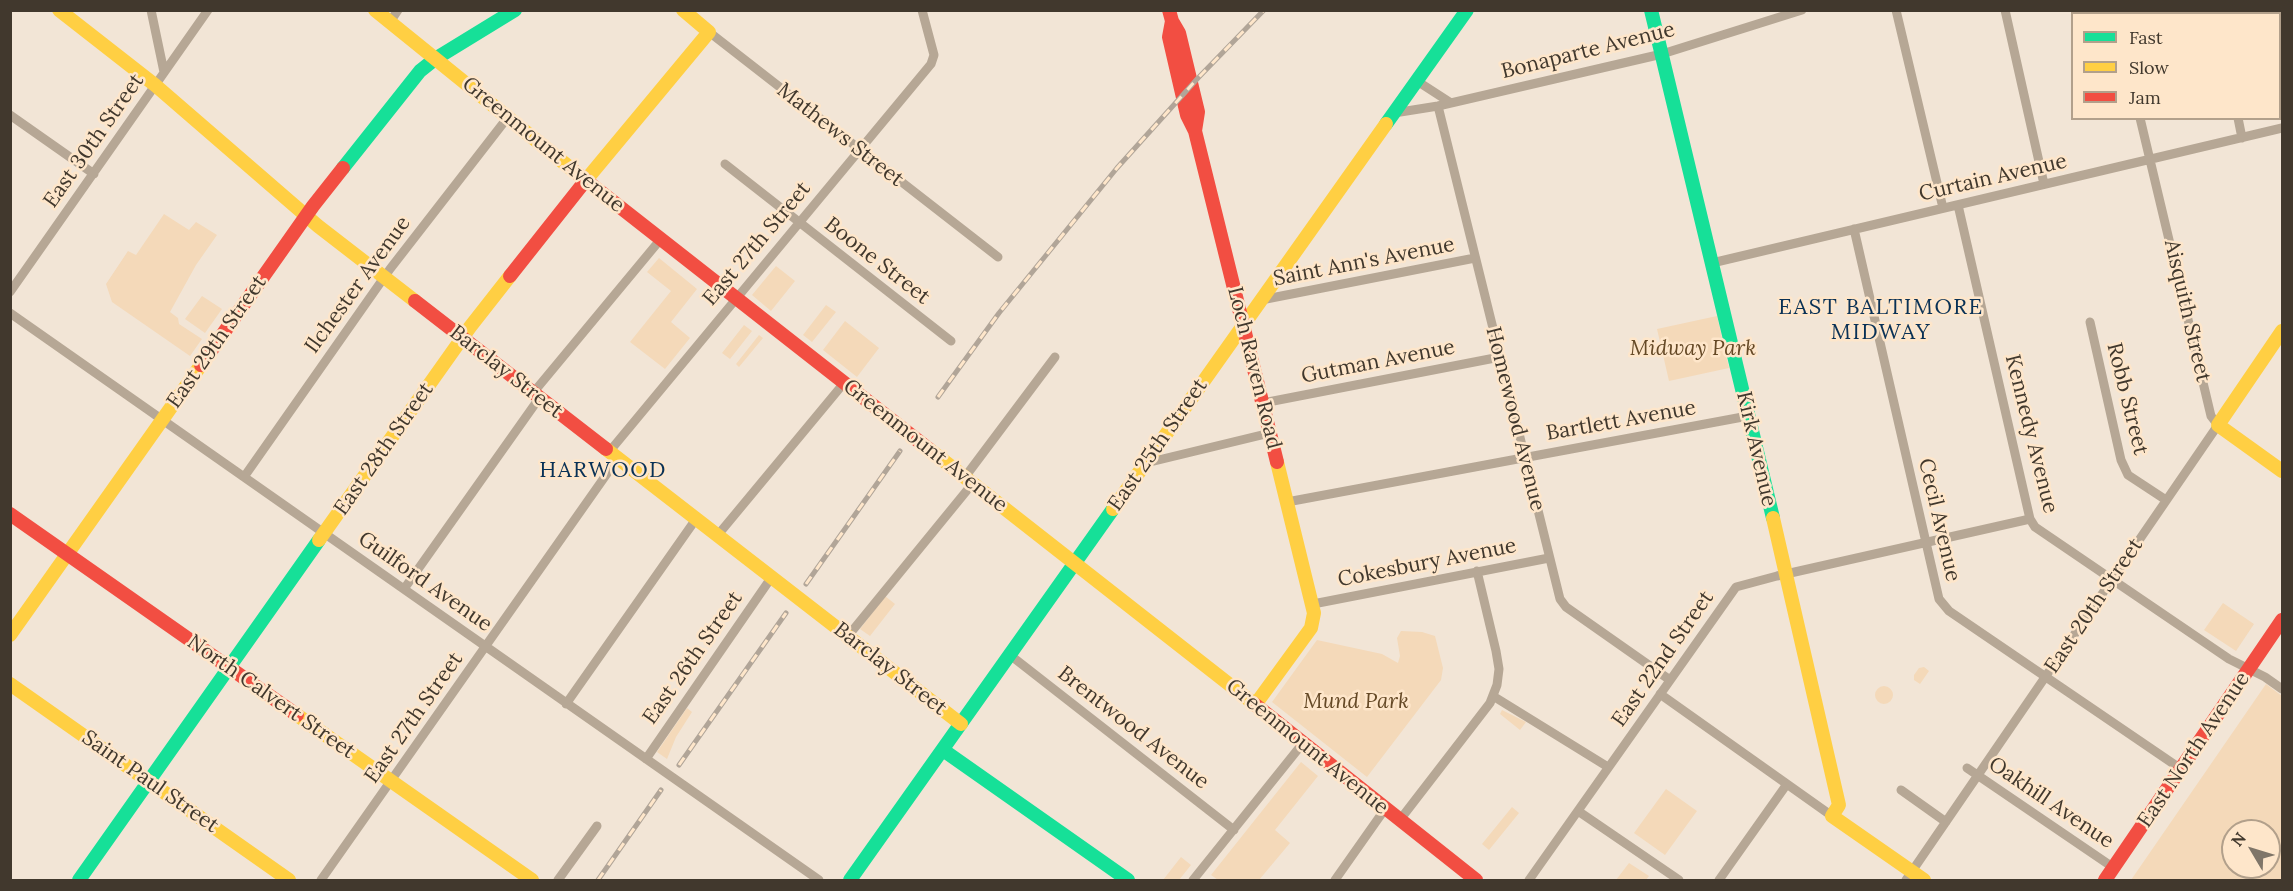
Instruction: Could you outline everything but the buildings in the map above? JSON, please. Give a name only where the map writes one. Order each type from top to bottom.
[{"type":"main road","name":"Barclay Street","points":[[59,10],[155,85],[306,216],[961,724]]},
{"type":"main road","name":"Greenmount Avenue","points":[[375,10],[394,16],[435,59],[660,240],[969,480],[1476,880]]},
{"type":"main road","name":"East 29th Street","points":[[10,635],[306,216],[420,71],[435,59],[515,10]]},
{"type":"main road","name":"Mathews Street","points":[[683,10],[710,32]]},
{"type":"main road","name":"East 25th Street","points":[[850,880],[1467,10]]},
{"type":"main road","name":"Kirk Avenue","points":[[1651,10],[1839,805],[1832,816]]},
{"type":"main road","name":"Loch Raven Road","points":[[1171,16],[1179,33],[1198,112],[1196,131],[1313,604]]},
{"type":"main road","name":"East 28th Street","points":[[79,880],[462,338],[586,180],[710,32]]},
{"type":"main road","name":"East 20th Street","points":[[2218,425],[2282,334]]},
{"type":"main road","points":[[2218,425],[2283,471]]},
{"type":"main road","name":"North Calvert Street","points":[[10,514],[532,880]]},
{"type":"main road","points":[[1255,705],[1311,628],[1314,619],[1313,604]]},
{"type":"main road","name":"East North Avenue","points":[[2106,880],[2283,620]]},
{"type":"main road","name":"Saint Paul Street","points":[[10,684],[289,880]]},
{"type":"main road","name":"Barclay Street","points":[[943,750],[1128,880]]},
{"type":"main road","points":[[1832,816],[1909,876],[1924,880]]},
{"type":"street","points":[[151,10],[164,72]]},
{"type":"street","name":"East 30th Street","points":[[10,292],[208,10]]},
{"type":"street","name":"East 27th Street","points":[[321,880],[485,647],[614,455],[735,299],[934,60],[922,10]]},
{"type":"street","name":"Bonaparte Avenue","points":[[1394,113],[1438,106],[1662,54],[1776,14],[1802,10]]},
{"type":"street","points":[[1896,10],[1943,208]]},
{"type":"street","points":[[2005,10],[2044,184]]},
{"type":"street","name":"Mathews Street","points":[[710,32],[998,257]]},
{"type":"street","points":[[1418,81],[1451,102]]},
{"type":"street","name":"Homewood Avenue","points":[[1438,106],[1560,598],[1566,607],[1670,680]]},
{"type":"street","points":[[10,115],[94,174]]},
{"type":"street","name":"Ilchester Avenue","points":[[243,477],[384,277],[508,117]]},
{"type":"street","name":"Aisquith Street","points":[[2140,120],[2211,416],[2218,425]]},
{"type":"street","points":[[2238,120],[2242,138]]},
{"type":"street","name":"Curtain Avenue","points":[[1712,262],[2283,128]]},
{"type":"street","name":"Boone Street","points":[[725,164],[951,341]]},
{"type":"street","name":"Kennedy Avenue","points":[[1958,205],[2030,519],[2035,527],[2111,581],[2229,659],[2283,689]]},
{"type":"street","name":"Cecil Avenue","points":[[1854,229],[1937,593],[1943,605],[2181,770]]},
{"type":"street","points":[[404,589],[537,395],[660,240]]},
{"type":"street","name":"Saint Ann's Avenue","points":[[1261,300],[1475,258]]},
{"type":"street","name":"Guilford Avenue","points":[[10,313],[819,880]]},
{"type":"street","name":"Robb Street","points":[[2090,322],[2121,460],[2128,475],[2166,500]]},
{"type":"street","points":[[848,636],[969,480],[1055,357]]},
{"type":"street","name":"Gutman Avenue","points":[[1263,404],[1500,357]]},
{"type":"street","points":[[717,536],[843,383]]},
{"type":"street","name":"Bartlett Avenue","points":[[1287,502],[1748,416]]},
{"type":"street","name":"East 20th Street","points":[[1909,876],[2218,425]]},
{"type":"street","points":[[1146,463],[1270,433]]},
{"type":"street","points":[[566,704],[696,519]]},
{"type":"street","name":"East 22nd Street","points":[[1529,880],[1733,590],[1741,585],[1786,574],[2030,519]]},
{"type":"street","name":"Cokesbury Avenue","points":[[1313,604],[1549,558]]},
{"type":"street","points":[[1399,821],[1493,696],[1499,669],[1478,571]]},
{"type":"street","name":"East 26th Street","points":[[646,759],[771,578]]},
{"type":"street","name":"Brentwood Avenue","points":[[1010,655],[1234,830]]},
{"type":"street","points":[[1659,694],[1832,816]]},
{"type":"street","points":[[1493,696],[1608,767]]},
{"type":"street","points":[[1193,880],[1303,743]]},
{"type":"street","name":"Oakhill Avenue","points":[[1967,768],[2114,868]]},
{"type":"street","points":[[1719,880],[1787,784]]},
{"type":"street","points":[[1901,790],[1946,822]]},
{"type":"street","points":[[1335,880],[1385,809]]},
{"type":"street","points":[[1578,811],[1679,880]]},
{"type":"street","points":[[558,880],[597,826]]},
{"type":"green space","points":[[164,214],[189,230],[196,222],[217,235],[196,265],[170,312],[178,318],[179,324],[202,339],[190,356],[112,302],[106,284],[128,251],[136,255]]},
{"type":"green space","points":[[659,258],[697,289],[671,322],[690,338],[665,369],[630,342],[671,291],[647,272]]},
{"type":"green space","points":[[776,266],[795,281],[771,311],[752,295]]},
{"type":"green space","points":[[202,296],[222,309],[205,333],[185,319]]},
{"type":"green space","points":[[826,305],[836,312],[812,342],[803,335]]},
{"type":"green space","name":"Midway Park","points":[[1717,316],[1729,368],[1669,381],[1657,329]]},
{"type":"green space","points":[[845,321],[879,348],[857,377],[823,350]]},
{"type":"green space","points":[[744,325],[752,331],[730,359],[722,353]]},
{"type":"green space","points":[[759,335],[763,338],[739,367],[736,364]]},
{"type":"green space","points":[[885,596],[895,604],[870,636],[860,629]]},
{"type":"green space","points":[[2223,603],[2254,624],[2236,651],[2204,630]]},
{"type":"green space","name":"Mund Park","points":[[1401,631],[1422,632],[1435,636],[1443,668],[1441,680],[1367,777],[1272,702],[1317,640],[1382,654],[1398,663],[1400,656],[1397,638]]},
{"type":"green space","points":[[1924,667],[1929,671],[1920,684],[1914,680],[1914,675],[1919,668]]},
{"type":"green space","points":[[2266,684],[2282,696],[2282,880],[2131,880]]},
{"type":"green space","points":[[1880,686],[1888,686],[1893,691],[1891,702],[1880,704],[1875,699],[1875,691]]},
{"type":"green space","points":[[687,708],[692,712],[676,737],[667,759],[657,752]]},
{"type":"green space","points":[[1502,710],[1526,722],[1520,730],[1500,714]]},
{"type":"green space","points":[[1301,762],[1318,776],[1275,830],[1290,843],[1259,880],[1218,880],[1211,875]]},
{"type":"green space","points":[[1666,789],[1697,811],[1665,855],[1634,833]]},
{"type":"green space","points":[[1512,807],[1519,813],[1489,850],[1482,844]]},
{"type":"green space","points":[[1181,857],[1191,865],[1179,880],[1163,880]]},
{"type":"green space","points":[[1629,863],[1649,876],[1646,880],[1616,880]]},
{"type":"railway","points":[[938,397],[999,313],[1117,168],[1198,78],[1264,10]]},
{"type":"railway","points":[[806,584],[900,451]]},
{"type":"railway","points":[[679,765],[786,613]]},
{"type":"railway","points":[[598,880],[661,790]]},
{"type":"traffic: fast","points":[[435,59],[515,10]]},
{"type":"traffic: fast","points":[[1386,124],[1467,10]]},
{"type":"traffic: fast","points":[[1651,10],[1773,518]]},
{"type":"traffic: fast","points":[[343,168],[420,71],[435,59]]},
{"type":"traffic: fast","points":[[850,880],[1113,509]]},
{"type":"traffic: fast","points":[[79,880],[319,540]]},
{"type":"traffic: fast","points":[[943,750],[1128,880]]},
{"type":"traffic: slow","points":[[59,10],[155,85],[318,226],[415,301]]},
{"type":"traffic: slow","points":[[375,10],[574,171]]},
{"type":"traffic: slow","points":[[586,180],[709,32],[683,10]]},
{"type":"traffic: slow","points":[[1113,509],[1386,124]]},
{"type":"traffic: slow","points":[[319,540],[470,327],[510,276]]},
{"type":"traffic: slow","points":[[2282,331],[2218,425],[2282,471]]},
{"type":"traffic: slow","points":[[10,635],[201,365]]},
{"type":"traffic: slow","points":[[606,449],[961,724]]},
{"type":"traffic: slow","points":[[930,450],[1253,703]]},
{"type":"traffic: slow","points":[[1255,705],[1311,628],[1314,613],[1277,462]]},
{"type":"traffic: slow","points":[[1773,518],[1839,805],[1832,816],[1924,880]]},
{"type":"traffic: slow","points":[[10,684],[289,880]]},
{"type":"traffic: slow","points":[[297,715],[532,880]]},
{"type":"traffic: jam","points":[[1169,10],[1179,33],[1198,112],[1195,131]]},
{"type":"traffic: jam","points":[[1172,21],[1169,37],[1187,115],[1195,131],[1277,462]]},
{"type":"traffic: jam","points":[[201,365],[313,206],[343,168]]},
{"type":"traffic: jam","points":[[574,171],[930,450]]},
{"type":"traffic: jam","points":[[510,276],[586,180]]},
{"type":"traffic: jam","points":[[415,301],[606,449]]},
{"type":"traffic: jam","points":[[10,514],[297,715]]},
{"type":"traffic: jam","points":[[2105,880],[2282,620]]},
{"type":"traffic: jam","points":[[1253,703],[1476,880]]},
{"type":"district","name":"EAST BALTIMORE MIDWAY","points":[[1881,320]]},
{"type":"district","name":"HARWOOD","points":[[603,471]]}]
